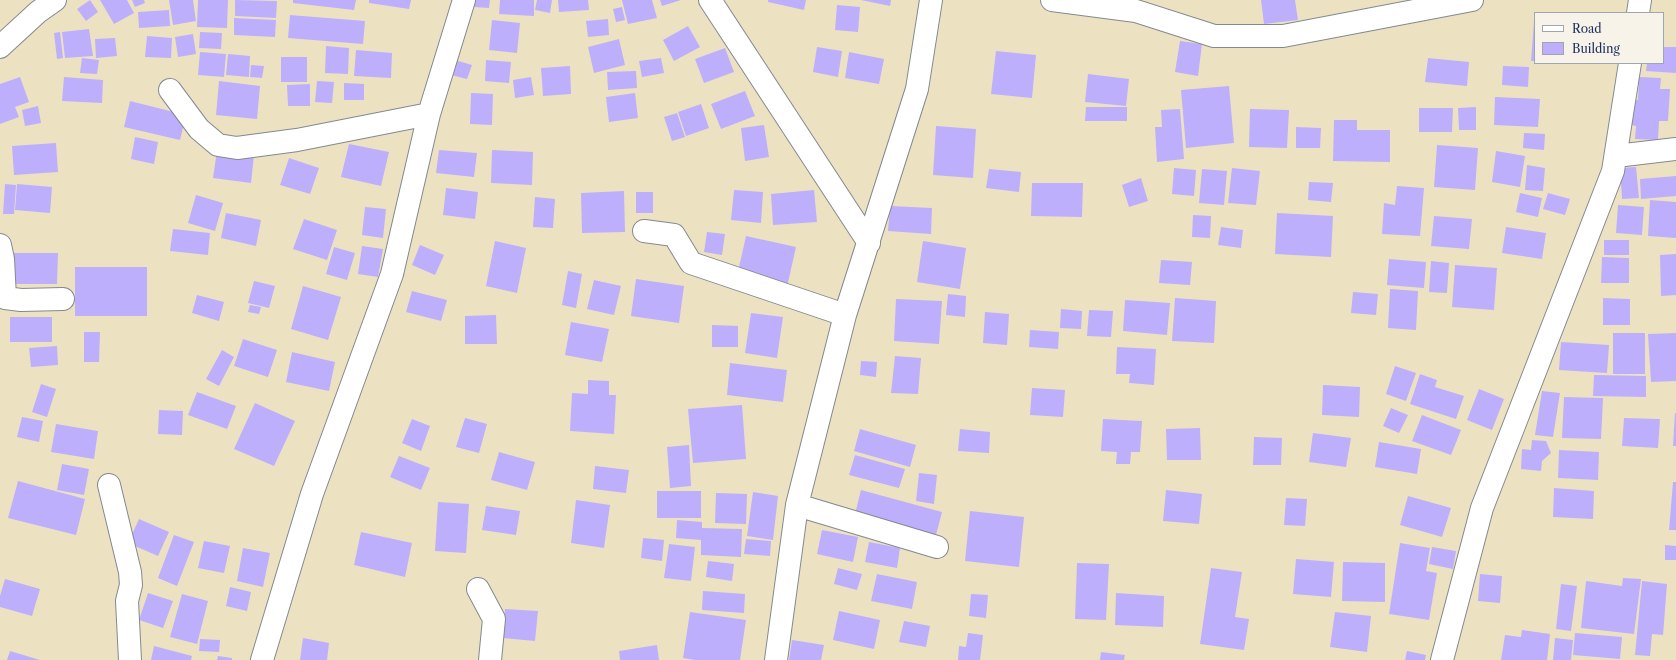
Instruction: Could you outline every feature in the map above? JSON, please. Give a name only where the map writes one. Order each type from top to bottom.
[{"type":"street","points":[[0,48],[38,12],[55,0]]},
{"type":"street","points":[[262,660],[312,494],[392,274],[429,114],[464,0]]},
{"type":"street","points":[[710,0],[869,243]]},
{"type":"street","points":[[776,660],[797,505],[845,315],[917,89],[931,0]]},
{"type":"street","points":[[1064,1],[1136,11],[1214,36],[1284,36],[1472,0]]},
{"type":"street","points":[[1638,12],[1640,0]]},
{"type":"street","points":[[1442,660],[1482,508],[1613,171],[1630,64]]},
{"type":"street","points":[[170,90],[199,129],[218,146],[238,148],[297,140],[429,114]]},
{"type":"street","points":[[1616,156],[1676,149]]},
{"type":"street","points":[[644,231],[674,235],[691,263],[845,315]]},
{"type":"street","points":[[0,245],[3,259],[5,298],[21,300],[62,299]]},
{"type":"street","points":[[108,485],[130,572],[130,585],[127,601],[130,660]]},
{"type":"street","points":[[797,505],[937,547]]},
{"type":"street","points":[[478,589],[494,619],[490,660]]},
{"type":"building","points":[[90,0],[98,12],[86,21],[77,9]]},
{"type":"building","points":[[100,0],[127,0],[134,13],[114,24]]},
{"type":"building","points":[[132,0],[144,0],[145,3],[135,7]]},
{"type":"building","points":[[169,0],[193,0],[196,21],[173,25]]},
{"type":"building","points":[[198,0],[228,0],[227,28],[197,27]]},
{"type":"building","points":[[235,0],[277,1],[276,18],[235,16]]},
{"type":"building","points":[[293,0],[356,0],[354,10],[293,3]]},
{"type":"building","points":[[369,0],[411,0],[409,9],[369,3]]},
{"type":"building","points":[[474,0],[490,0],[489,8],[474,7]]},
{"type":"building","points":[[500,0],[534,0],[534,16],[499,14]]},
{"type":"building","points":[[537,0],[552,0],[550,13],[535,10]]},
{"type":"building","points":[[558,0],[588,0],[589,10],[559,12]]},
{"type":"building","points":[[622,0],[652,0],[657,18],[628,24]]},
{"type":"building","points":[[660,0],[681,0],[662,6]]},
{"type":"building","points":[[768,0],[806,0],[804,10],[768,2]]},
{"type":"building","points":[[861,0],[891,0],[890,6]]},
{"type":"building","points":[[1261,0],[1295,0],[1298,20],[1264,24]]},
{"type":"building","points":[[837,5],[860,7],[858,32],[835,30]]},
{"type":"building","points":[[622,7],[625,20],[616,22],[613,9]]},
{"type":"building","points":[[169,10],[170,26],[139,28],[138,12]]},
{"type":"building","points":[[290,15],[365,21],[363,44],[288,38]]},
{"type":"building","points":[[234,18],[276,20],[275,37],[234,35]]},
{"type":"building","points":[[608,19],[609,35],[588,37],[586,21]]},
{"type":"building","points":[[492,20],[520,23],[517,53],[489,50]]},
{"type":"building","points":[[1534,21],[1534,61],[1531,61]]},
{"type":"building","points":[[688,26],[700,47],[674,61],[663,40]]},
{"type":"building","points":[[89,29],[93,56],[65,58],[62,32]]},
{"type":"building","points":[[60,32],[63,58],[57,59],[54,33]]},
{"type":"building","points":[[200,32],[222,33],[221,49],[199,48]]},
{"type":"building","points":[[193,34],[196,54],[178,57],[175,37]]},
{"type":"building","points":[[147,36],[172,38],[171,58],[145,57]]},
{"type":"building","points":[[115,38],[117,56],[96,58],[95,39]]},
{"type":"building","points":[[619,39],[625,65],[594,73],[588,47]]},
{"type":"building","points":[[1180,41],[1202,44],[1198,76],[1175,72]]},
{"type":"building","points":[[326,46],[349,48],[348,74],[325,73]]},
{"type":"building","points":[[817,47],[842,51],[838,77],[813,72]]},
{"type":"building","points":[[1664,47],[1676,47],[1676,73],[1646,71],[1647,64],[1664,64]]},
{"type":"building","points":[[725,48],[734,72],[704,83],[695,59]]},
{"type":"building","points":[[356,50],[392,53],[391,78],[354,76]]},
{"type":"building","points":[[996,51],[1036,55],[1032,98],[991,94]]},
{"type":"building","points":[[200,52],[226,54],[224,77],[198,75]]},
{"type":"building","points":[[849,52],[884,59],[879,84],[845,78]]},
{"type":"building","points":[[228,54],[250,56],[249,77],[226,75]]},
{"type":"building","points":[[281,57],[307,57],[307,82],[281,82]]},
{"type":"building","points":[[82,58],[99,60],[97,74],[80,73]]},
{"type":"building","points":[[661,58],[664,73],[642,77],[639,61]]},
{"type":"building","points":[[1428,58],[1469,62],[1467,86],[1425,82]]},
{"type":"building","points":[[455,60],[472,65],[467,79],[451,75]]},
{"type":"building","points":[[486,60],[511,62],[509,83],[485,81]]},
{"type":"building","points":[[251,65],[264,66],[262,78],[250,77]]},
{"type":"building","points":[[570,66],[571,94],[543,96],[541,68]]},
{"type":"building","points":[[1503,66],[1529,67],[1528,87],[1502,85]]},
{"type":"building","points":[[636,71],[637,88],[608,90],[607,72]]},
{"type":"building","points":[[1088,74],[1129,79],[1126,106],[1085,102]]},
{"type":"building","points":[[20,77],[29,102],[15,107],[19,117],[0,124],[0,84]]},
{"type":"building","points":[[64,77],[103,80],[102,103],[62,101]]},
{"type":"building","points":[[531,77],[534,95],[515,98],[513,80]]},
{"type":"building","points":[[1639,77],[1661,78],[1660,89],[1670,89],[1668,121],[1659,121],[1658,140],[1635,139],[1636,126],[1631,125],[1633,100],[1638,100]]},
{"type":"building","points":[[219,81],[260,86],[257,119],[216,115]]},
{"type":"building","points":[[317,81],[334,82],[332,103],[315,102]]},
{"type":"building","points":[[344,83],[364,84],[364,100],[344,100]]},
{"type":"building","points":[[310,84],[310,106],[288,106],[287,85]]},
{"type":"building","points":[[1229,86],[1234,143],[1186,148],[1181,90]]},
{"type":"building","points":[[745,91],[755,116],[721,129],[711,104]]},
{"type":"building","points":[[471,93],[493,94],[492,125],[470,124]]},
{"type":"building","points":[[635,93],[638,118],[609,122],[606,97]]},
{"type":"building","points":[[1495,97],[1540,99],[1538,127],[1494,125]]},
{"type":"building","points":[[130,101],[186,115],[180,140],[124,127]]},
{"type":"building","points":[[701,104],[709,128],[686,136],[678,112]]},
{"type":"building","points":[[38,106],[41,123],[25,126],[22,110]]},
{"type":"building","points":[[1086,107],[1127,107],[1127,121],[1085,121]]},
{"type":"building","points":[[1476,107],[1476,130],[1459,130],[1458,108]]},
{"type":"building","points":[[1419,108],[1453,108],[1452,132],[1419,132]]},
{"type":"building","points":[[1180,109],[1184,159],[1157,162],[1155,127],[1162,127],[1161,110]]},
{"type":"building","points":[[1250,109],[1289,110],[1287,148],[1249,147]]},
{"type":"building","points":[[677,113],[685,137],[672,141],[664,117]]},
{"type":"building","points":[[1334,120],[1357,120],[1357,130],[1390,130],[1390,162],[1333,161]]},
{"type":"building","points":[[764,125],[769,157],[745,161],[741,128]]},
{"type":"building","points":[[936,126],[976,129],[973,178],[933,175]]},
{"type":"building","points":[[1296,127],[1321,128],[1320,148],[1296,148]]},
{"type":"building","points":[[1524,133],[1545,134],[1544,150],[1523,148]]},
{"type":"building","points":[[135,137],[158,142],[154,164],[131,159]]},
{"type":"building","points":[[56,143],[58,172],[14,175],[12,146]]},
{"type":"building","points":[[349,144],[389,152],[381,186],[341,177]]},
{"type":"building","points":[[1437,145],[1478,148],[1475,190],[1434,187]]},
{"type":"building","points":[[439,150],[477,153],[474,177],[436,173]]},
{"type":"building","points":[[492,150],[533,152],[532,185],[491,183]]},
{"type":"building","points":[[217,151],[254,155],[251,183],[213,178]]},
{"type":"building","points":[[1496,151],[1525,156],[1520,187],[1492,182]]},
{"type":"building","points":[[289,158],[319,168],[310,194],[280,185]]},
{"type":"building","points":[[1527,165],[1545,168],[1543,191],[1525,190]]},
{"type":"building","points":[[1636,167],[1639,198],[1622,199],[1620,168]]},
{"type":"building","points":[[1174,168],[1196,170],[1194,196],[1172,194]]},
{"type":"building","points":[[1232,168],[1260,171],[1256,205],[1228,203]]},
{"type":"building","points":[[989,169],[1021,172],[1019,192],[986,188]]},
{"type":"building","points":[[1202,169],[1227,171],[1224,205],[1199,203]]},
{"type":"building","points":[[1676,176],[1676,196],[1641,199],[1640,179]]},
{"type":"building","points":[[1141,178],[1148,201],[1129,207],[1122,185]]},
{"type":"building","points":[[1309,182],[1333,183],[1331,202],[1308,200]]},
{"type":"building","points":[[1032,183],[1083,183],[1082,217],[1031,216]]},
{"type":"building","points":[[5,184],[16,185],[14,214],[3,214]]},
{"type":"building","points":[[17,184],[52,187],[50,213],[15,210]]},
{"type":"building","points":[[1397,186],[1424,188],[1420,236],[1382,234],[1384,203],[1395,205]]},
{"type":"building","points":[[446,188],[478,192],[475,219],[443,215]]},
{"type":"building","points":[[734,190],[763,192],[761,223],[731,220]]},
{"type":"building","points":[[814,190],[817,222],[773,225],[771,194]]},
{"type":"building","points":[[624,191],[625,232],[582,233],[581,193]]},
{"type":"building","points":[[636,192],[653,192],[653,213],[636,213]]},
{"type":"building","points":[[1520,193],[1542,198],[1538,217],[1516,212]]},
{"type":"building","points":[[1548,193],[1570,199],[1565,215],[1543,209]]},
{"type":"building","points":[[196,195],[223,203],[215,231],[188,223]]},
{"type":"building","points":[[535,197],[555,199],[553,228],[533,227]]},
{"type":"building","points":[[1650,200],[1676,202],[1676,238],[1648,236]]},
{"type":"building","points":[[1618,205],[1644,207],[1642,235],[1616,233]]},
{"type":"building","points":[[890,206],[932,208],[931,234],[888,231]]},
{"type":"building","points":[[365,207],[386,209],[383,238],[362,235]]},
{"type":"building","points":[[226,213],[261,220],[256,246],[221,238]]},
{"type":"building","points":[[1277,213],[1333,216],[1331,257],[1275,254]]},
{"type":"building","points":[[1193,215],[1211,216],[1210,238],[1192,237]]},
{"type":"building","points":[[1434,216],[1472,219],[1469,249],[1431,246]]},
{"type":"building","points":[[304,219],[337,230],[327,260],[293,249]]},
{"type":"building","points":[[1221,227],[1243,230],[1241,248],[1218,245]]},
{"type":"building","points":[[1506,227],[1546,233],[1542,259],[1502,253]]},
{"type":"building","points":[[173,229],[210,233],[208,255],[170,251]]},
{"type":"building","points":[[707,232],[725,234],[722,255],[704,252]]},
{"type":"building","points":[[746,236],[796,247],[787,287],[737,276]]},
{"type":"building","points":[[1604,240],[1629,240],[1629,255],[1604,255]]},
{"type":"building","points":[[495,241],[526,248],[517,293],[486,286]]},
{"type":"building","points":[[923,241],[966,248],[960,289],[917,282]]},
{"type":"building","points":[[420,245],[444,255],[435,275],[412,265]]},
{"type":"building","points":[[362,246],[383,249],[378,277],[358,274]]},
{"type":"building","points":[[334,247],[355,253],[347,280],[326,274]]},
{"type":"building","points":[[14,253],[58,253],[57,284],[14,284]]},
{"type":"building","points":[[1676,254],[1676,295],[1661,296],[1660,255]]},
{"type":"building","points":[[1602,257],[1629,258],[1629,283],[1601,283]]},
{"type":"building","points":[[1389,259],[1426,262],[1424,288],[1387,285]]},
{"type":"building","points":[[1161,260],[1192,262],[1190,285],[1159,283]]},
{"type":"building","points":[[1431,261],[1449,263],[1447,293],[1429,292]]},
{"type":"building","points":[[1455,265],[1497,268],[1494,310],[1452,307]]},
{"type":"building","points":[[75,267],[147,267],[147,316],[75,316]]},
{"type":"building","points":[[568,271],[582,274],[576,308],[562,305]]},
{"type":"building","points":[[636,279],[684,286],[679,323],[631,316]]},
{"type":"building","points":[[594,280],[621,286],[614,315],[587,309]]},
{"type":"building","points":[[254,281],[275,286],[269,308],[248,303]]},
{"type":"building","points":[[303,286],[341,297],[328,340],[291,329]]},
{"type":"building","points":[[1390,289],[1418,291],[1416,330],[1388,328]]},
{"type":"building","points":[[412,291],[447,300],[441,321],[406,312]]},
{"type":"building","points":[[1353,292],[1378,294],[1376,315],[1351,313]]},
{"type":"building","points":[[948,294],[966,296],[965,317],[946,315]]},
{"type":"building","points":[[197,295],[224,302],[219,321],[192,313]]},
{"type":"building","points":[[1175,298],[1216,301],[1214,343],[1172,341]]},
{"type":"building","points":[[1603,298],[1630,299],[1630,325],[1603,325]]},
{"type":"building","points":[[896,299],[942,301],[939,344],[894,341]]},
{"type":"building","points":[[1125,300],[1170,303],[1167,335],[1123,331]]},
{"type":"building","points":[[250,305],[261,307],[259,314],[248,312]]},
{"type":"building","points":[[1061,309],[1082,311],[1081,329],[1060,328]]},
{"type":"building","points":[[1089,310],[1113,311],[1111,337],[1087,336]]},
{"type":"building","points":[[985,312],[1009,314],[1007,345],[983,343]]},
{"type":"building","points":[[751,313],[783,317],[777,358],[745,353]]},
{"type":"building","points":[[496,315],[497,344],[465,344],[465,316]]},
{"type":"building","points":[[10,317],[52,317],[52,342],[10,342]]},
{"type":"building","points":[[571,322],[609,329],[602,362],[565,355]]},
{"type":"building","points":[[712,325],[738,326],[738,347],[712,347]]},
{"type":"building","points":[[1030,330],[1059,332],[1058,349],[1029,347]]},
{"type":"building","points":[[84,332],[100,332],[99,362],[84,362]]},
{"type":"building","points":[[1613,333],[1645,333],[1645,374],[1613,374]]},
{"type":"building","points":[[1676,333],[1676,381],[1651,382],[1648,334]]},
{"type":"building","points":[[243,339],[277,350],[268,377],[234,366]]},
{"type":"building","points":[[1561,342],[1609,345],[1607,373],[1559,370]]},
{"type":"building","points":[[57,346],[58,365],[31,367],[29,348]]},
{"type":"building","points":[[1117,347],[1156,349],[1154,385],[1129,383],[1130,374],[1116,374]]},
{"type":"building","points":[[222,350],[234,357],[219,386],[206,379]]},
{"type":"building","points":[[292,352],[335,362],[329,391],[286,382]]},
{"type":"building","points":[[895,356],[921,358],[918,394],[891,393]]},
{"type":"building","points":[[861,361],[877,362],[876,377],[860,375]]},
{"type":"building","points":[[730,363],[787,370],[783,402],[727,395]]},
{"type":"building","points":[[1395,366],[1416,373],[1406,401],[1386,394]]},
{"type":"building","points":[[1420,374],[1437,380],[1435,387],[1464,396],[1456,419],[1410,404]]},
{"type":"building","points":[[1594,375],[1646,376],[1646,397],[1593,396]]},
{"type":"building","points":[[588,380],[609,381],[609,395],[616,395],[614,434],[570,431],[572,393],[588,394]]},
{"type":"building","points":[[41,384],[56,389],[47,417],[32,412]]},
{"type":"building","points":[[1323,385],[1360,387],[1359,417],[1322,415]]},
{"type":"building","points":[[1032,388],[1065,390],[1063,417],[1030,415]]},
{"type":"building","points":[[1479,389],[1504,399],[1492,430],[1467,420]]},
{"type":"building","points":[[1542,391],[1560,393],[1553,437],[1535,435]]},
{"type":"building","points":[[197,392],[236,406],[227,429],[188,415]]},
{"type":"building","points":[[1564,397],[1603,398],[1601,439],[1562,438]]},
{"type":"building","points":[[255,403],[295,421],[274,466],[234,449]]},
{"type":"building","points":[[742,405],[746,459],[693,463],[688,409]]},
{"type":"building","points":[[1391,408],[1408,415],[1399,433],[1383,426]]},
{"type":"building","points":[[159,410],[183,411],[182,435],[158,434]]},
{"type":"building","points":[[1675,413],[1676,446],[1673,446]]},
{"type":"building","points":[[1422,415],[1461,430],[1451,455],[1412,441]]},
{"type":"building","points":[[22,417],[43,421],[39,442],[17,437]]},
{"type":"building","points":[[465,418],[487,424],[479,453],[456,447]]},
{"type":"building","points":[[1624,418],[1660,419],[1658,448],[1622,446]]},
{"type":"building","points":[[412,419],[430,426],[421,451],[402,443]]},
{"type":"building","points":[[1103,419],[1142,421],[1140,452],[1131,452],[1130,464],[1116,464],[1117,452],[1101,451]]},
{"type":"building","points":[[56,424],[98,431],[94,459],[51,452]]},
{"type":"building","points":[[1200,428],[1201,460],[1167,460],[1166,429]]},
{"type":"building","points":[[860,429],[916,445],[910,467],[854,451]]},
{"type":"building","points":[[960,429],[990,432],[989,453],[958,451]]},
{"type":"building","points":[[1313,433],[1351,438],[1346,467],[1309,462]]},
{"type":"building","points":[[1254,437],[1282,438],[1281,465],[1253,465]]},
{"type":"building","points":[[1532,440],[1546,441],[1551,453],[1542,461],[1541,471],[1521,469],[1522,449],[1531,450]]},
{"type":"building","points":[[1379,442],[1421,449],[1417,474],[1375,467]]},
{"type":"building","points":[[689,445],[691,486],[670,488],[667,447]]},
{"type":"building","points":[[1559,450],[1599,452],[1598,480],[1558,478]]},
{"type":"building","points":[[499,452],[535,462],[527,490],[491,480]]},
{"type":"building","points":[[855,455],[905,469],[899,488],[849,475]]},
{"type":"building","points":[[399,456],[430,468],[421,490],[390,477]]},
{"type":"building","points":[[62,464],[89,469],[84,495],[57,490]]},
{"type":"building","points":[[595,466],[629,470],[626,493],[593,489]]},
{"type":"building","points":[[919,473],[937,475],[934,504],[916,501]]},
{"type":"building","points":[[18,481],[85,499],[76,535],[8,518]]},
{"type":"building","points":[[1673,482],[1676,482],[1676,530],[1669,530]]},
{"type":"building","points":[[1554,488],[1594,491],[1593,519],[1553,517]]},
{"type":"building","points":[[861,490],[942,512],[935,539],[854,518]]},
{"type":"building","points":[[1166,490],[1202,494],[1199,524],[1163,521]]},
{"type":"building","points":[[657,491],[701,491],[701,518],[657,518]]},
{"type":"building","points":[[753,492],[778,496],[773,540],[747,536]]},
{"type":"building","points":[[716,493],[747,494],[746,524],[715,523]]},
{"type":"building","points":[[1408,496],[1451,508],[1442,537],[1400,525]]},
{"type":"building","points":[[1286,498],[1307,499],[1305,526],[1284,525]]},
{"type":"building","points":[[576,500],[610,505],[604,548],[571,543]]},
{"type":"building","points":[[438,502],[469,504],[466,553],[435,551]]},
{"type":"building","points":[[486,506],[520,511],[516,535],[482,530]]},
{"type":"building","points":[[970,511],[1024,517],[1019,567],[965,561]]},
{"type":"building","points":[[139,519],[169,532],[158,556],[128,543]]},
{"type":"building","points":[[677,520],[702,522],[702,528],[742,529],[741,557],[701,555],[701,540],[676,538]]},
{"type":"building","points":[[822,530],[858,537],[853,562],[817,554]]},
{"type":"building","points":[[361,532],[412,543],[405,577],[354,565]]},
{"type":"building","points":[[174,535],[194,542],[177,586],[158,578]]},
{"type":"building","points":[[643,538],[664,540],[662,561],[641,558]]},
{"type":"building","points":[[746,539],[771,541],[770,556],[744,554]]},
{"type":"building","points":[[204,541],[230,546],[224,573],[198,568]]},
{"type":"building","points":[[869,542],[900,548],[897,568],[865,562]]},
{"type":"building","points":[[1400,543],[1430,548],[1426,571],[1437,573],[1429,620],[1389,614]]},
{"type":"building","points":[[669,544],[695,547],[691,581],[664,578]]},
{"type":"building","points":[[1665,545],[1676,546],[1676,560],[1665,560]]},
{"type":"building","points":[[1432,547],[1456,551],[1453,569],[1429,564]]},
{"type":"building","points":[[243,548],[270,553],[263,587],[237,581]]},
{"type":"building","points":[[1296,559],[1334,562],[1331,597],[1293,594]]},
{"type":"building","points":[[708,561],[734,564],[732,581],[706,577]]},
{"type":"building","points":[[1343,562],[1385,563],[1385,602],[1342,601]]},
{"type":"building","points":[[1077,563],[1109,564],[1106,620],[1075,619]]},
{"type":"building","points":[[838,568],[862,574],[857,590],[834,584]]},
{"type":"building","points":[[1211,568],[1242,572],[1235,617],[1249,619],[1244,650],[1200,644]]},
{"type":"building","points":[[877,574],[917,582],[912,609],[871,601]]},
{"type":"building","points":[[1480,574],[1502,576],[1500,603],[1478,601]]},
{"type":"building","points":[[1623,578],[1641,579],[1634,634],[1581,628],[1586,581],[1622,586]]},
{"type":"building","points":[[5,579],[40,589],[32,616],[0,607],[0,596]]},
{"type":"building","points":[[1642,581],[1667,584],[1663,635],[1652,634],[1650,656],[1635,655]]},
{"type":"building","points":[[1561,584],[1577,586],[1571,631],[1556,629]]},
{"type":"building","points":[[230,587],[251,592],[247,611],[226,606]]},
{"type":"building","points":[[703,591],[745,594],[744,613],[702,610]]},
{"type":"building","points":[[148,593],[173,601],[163,628],[139,620]]},
{"type":"building","points":[[1116,593],[1164,596],[1163,627],[1115,625]]},
{"type":"building","points":[[182,594],[208,601],[197,644],[170,637]]},
{"type":"building","points":[[971,594],[988,595],[986,618],[969,616]]},
{"type":"building","points":[[505,609],[538,611],[535,641],[503,638]]},
{"type":"building","points":[[839,611],[880,620],[874,649],[833,640]]},
{"type":"building","points":[[690,612],[746,620],[740,660],[695,660],[683,658]]},
{"type":"building","points":[[1335,612],[1371,616],[1367,652],[1330,647]]},
{"type":"building","points":[[904,621],[930,626],[926,647],[899,642]]},
{"type":"building","points":[[1522,630],[1550,634],[1547,660],[1501,660],[1505,635],[1521,637]]},
{"type":"building","points":[[968,633],[983,635],[980,660],[958,660],[959,646],[966,647]]},
{"type":"building","points":[[1575,633],[1622,637],[1620,659],[1573,655]]},
{"type":"building","points":[[303,638],[329,643],[327,660],[300,660]]},
{"type":"building","points":[[1555,638],[1573,640],[1571,660],[1553,660]]},
{"type":"building","points":[[200,639],[220,640],[219,652],[199,651]]},
{"type":"building","points":[[792,640],[824,645],[821,660],[789,660]]},
{"type":"building","points":[[657,645],[659,660],[620,660],[619,651]]},
{"type":"building","points":[[154,646],[192,656],[191,660],[151,660]]},
{"type":"building","points":[[10,651],[40,660],[7,660]]},
{"type":"building","points":[[1407,651],[1426,655],[1425,660],[1405,660]]},
{"type":"building","points":[[1101,652],[1125,655],[1124,660],[1100,660]]},
{"type":"building","points":[[218,656],[232,658],[232,660],[217,660]]}]
